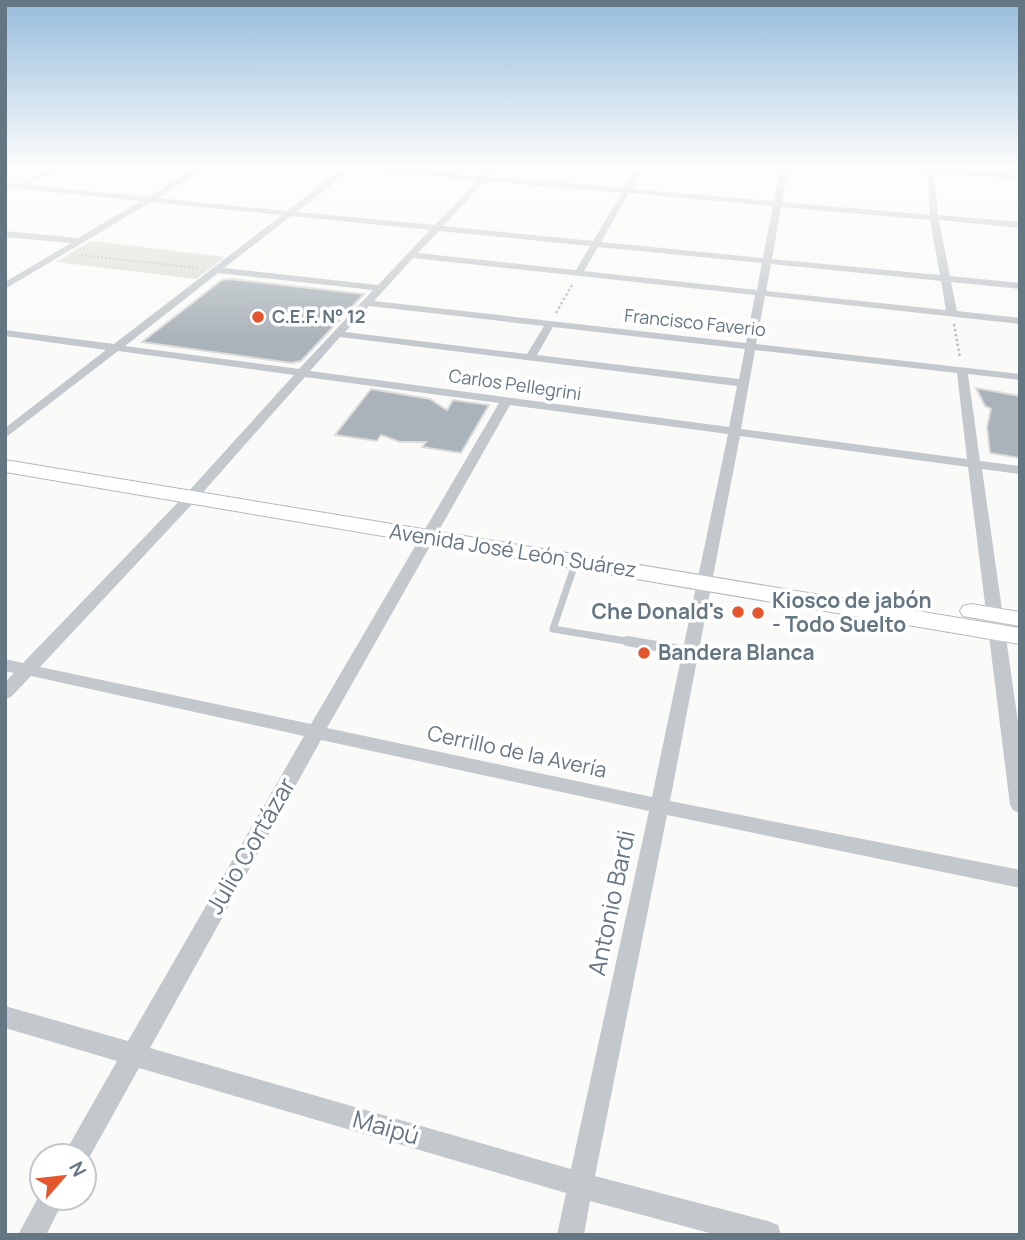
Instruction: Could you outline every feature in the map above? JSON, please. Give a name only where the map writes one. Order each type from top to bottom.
[{"type":"main road","name":"Avenida José León Suárez","points":[[5,452],[197,491],[995,623],[1020,636]]},
{"type":"main road","name":"Avenida José León Suárez","points":[[5,466],[197,491]]},
{"type":"main road","name":"Avenida José León Suárez","points":[[430,530],[576,561],[706,575]]},
{"type":"main road","name":"Avenida José León Suárez","points":[[995,623],[1020,619]]},
{"type":"street","points":[[5,286],[108,224]]},
{"type":"street","points":[[5,434],[274,224]]},
{"type":"street","points":[[395,224],[1020,286]]},
{"type":"street","points":[[5,694],[197,491],[337,334],[440,224]]},
{"type":"street","points":[[578,274],[608,224]]},
{"type":"street","name":"Antonio Bardi","points":[[570,1235],[692,652],[773,224]]},
{"type":"street","points":[[935,224],[952,314]]},
{"type":"street","points":[[5,234],[80,241]]},
{"type":"street","points":[[411,255],[1020,321]]},
{"type":"street","points":[[215,270],[380,288]]},
{"type":"street","name":"Francisco Faverio","points":[[366,303],[1020,377]]},
{"type":"street","points":[[531,356],[550,324]]},
{"type":"street","name":"Carlos Pellegrini","points":[[5,333],[1020,470]]},
{"type":"street","points":[[337,334],[743,383]]},
{"type":"street","points":[[962,371],[1020,805]]},
{"type":"street","name":"Julio Cortázar","points":[[84,1142],[430,530],[506,401]]},
{"type":"street","name":"Cerrillo de la Avería","points":[[5,665],[659,806],[1020,878]]},
{"type":"street","name":"Maipú","points":[[5,1017],[581,1185],[768,1235]]},
{"type":"street","points":[[31,1235],[44,1212]]},
{"type":"lane","points":[[576,561],[552,629],[692,652]]},
{"type":"path","points":[[61,252],[215,270]]},
{"type":"path","points":[[550,324],[578,274]]},
{"type":"path","points":[[952,314],[962,371]]},
{"type":"shaded area","points":[[91,241],[225,257],[196,279],[56,262]]},
{"type":"building","name":"C.E.F. N° 12","points":[[222,280],[364,294],[301,361],[292,363],[142,342]]},
{"type":"building","points":[[976,388],[1020,396],[1020,458],[990,453],[987,427],[991,409],[985,406]]},
{"type":"building","points":[[371,389],[430,399],[447,410],[453,400],[489,405],[461,453],[422,447],[426,442],[400,442],[381,435],[377,441],[335,435]]},
{"type":"place","name":"C.E.F. N° 12","points":[[258,317]]},
{"type":"place","name":"Che Donald's","points":[[738,612]]},
{"type":"place","name":"Kiosco de jabón - Todo Suelto","points":[[758,613]]},
{"type":"place","name":"Bandera Blanca","points":[[644,653]]}]
